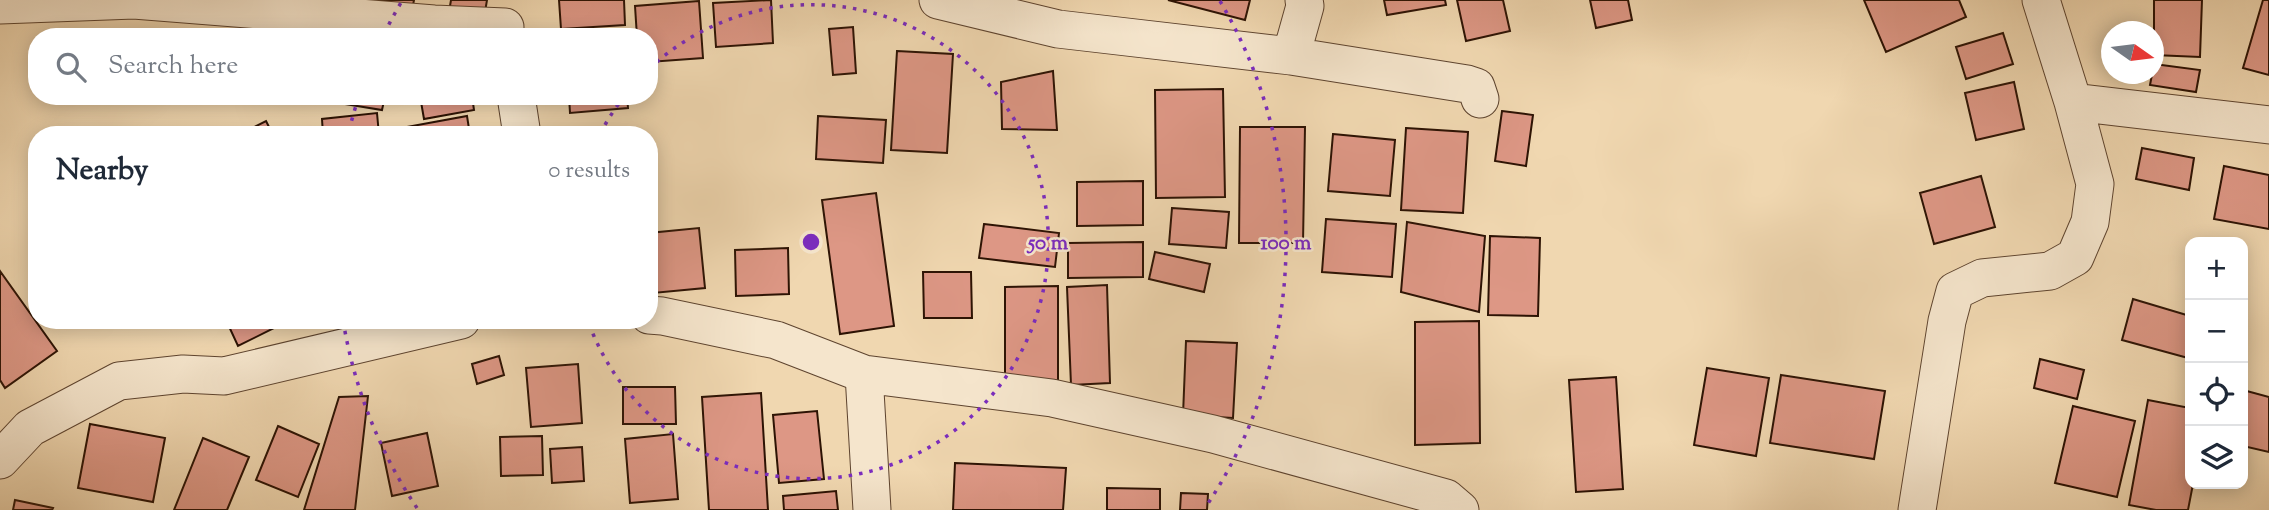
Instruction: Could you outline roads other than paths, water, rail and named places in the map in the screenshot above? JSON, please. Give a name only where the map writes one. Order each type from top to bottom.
[{"type":"street","points":[[938,0],[1058,29],[1291,56],[1467,84],[1476,88],[1480,99]]},
{"type":"street","points":[[1291,56],[1305,6],[1304,0]]},
{"type":"street","points":[[1917,510],[1947,321],[1955,291],[1982,278],[2050,271],[2075,257],[2090,222],[2095,184],[2041,0]]},
{"type":"street","points":[[0,5],[134,1],[434,24],[507,21]]},
{"type":"street","points":[[2073,102],[2269,125]]},
{"type":"street","points":[[517,105],[521,126]]},
{"type":"street","points":[[658,316],[776,340],[863,373],[1052,398],[1186,428],[1446,498],[1460,510]]},
{"type":"street","points":[[0,460],[30,428],[119,381],[183,374],[224,376],[423,329]]},
{"type":"street","points":[[863,373],[872,510]]}]
